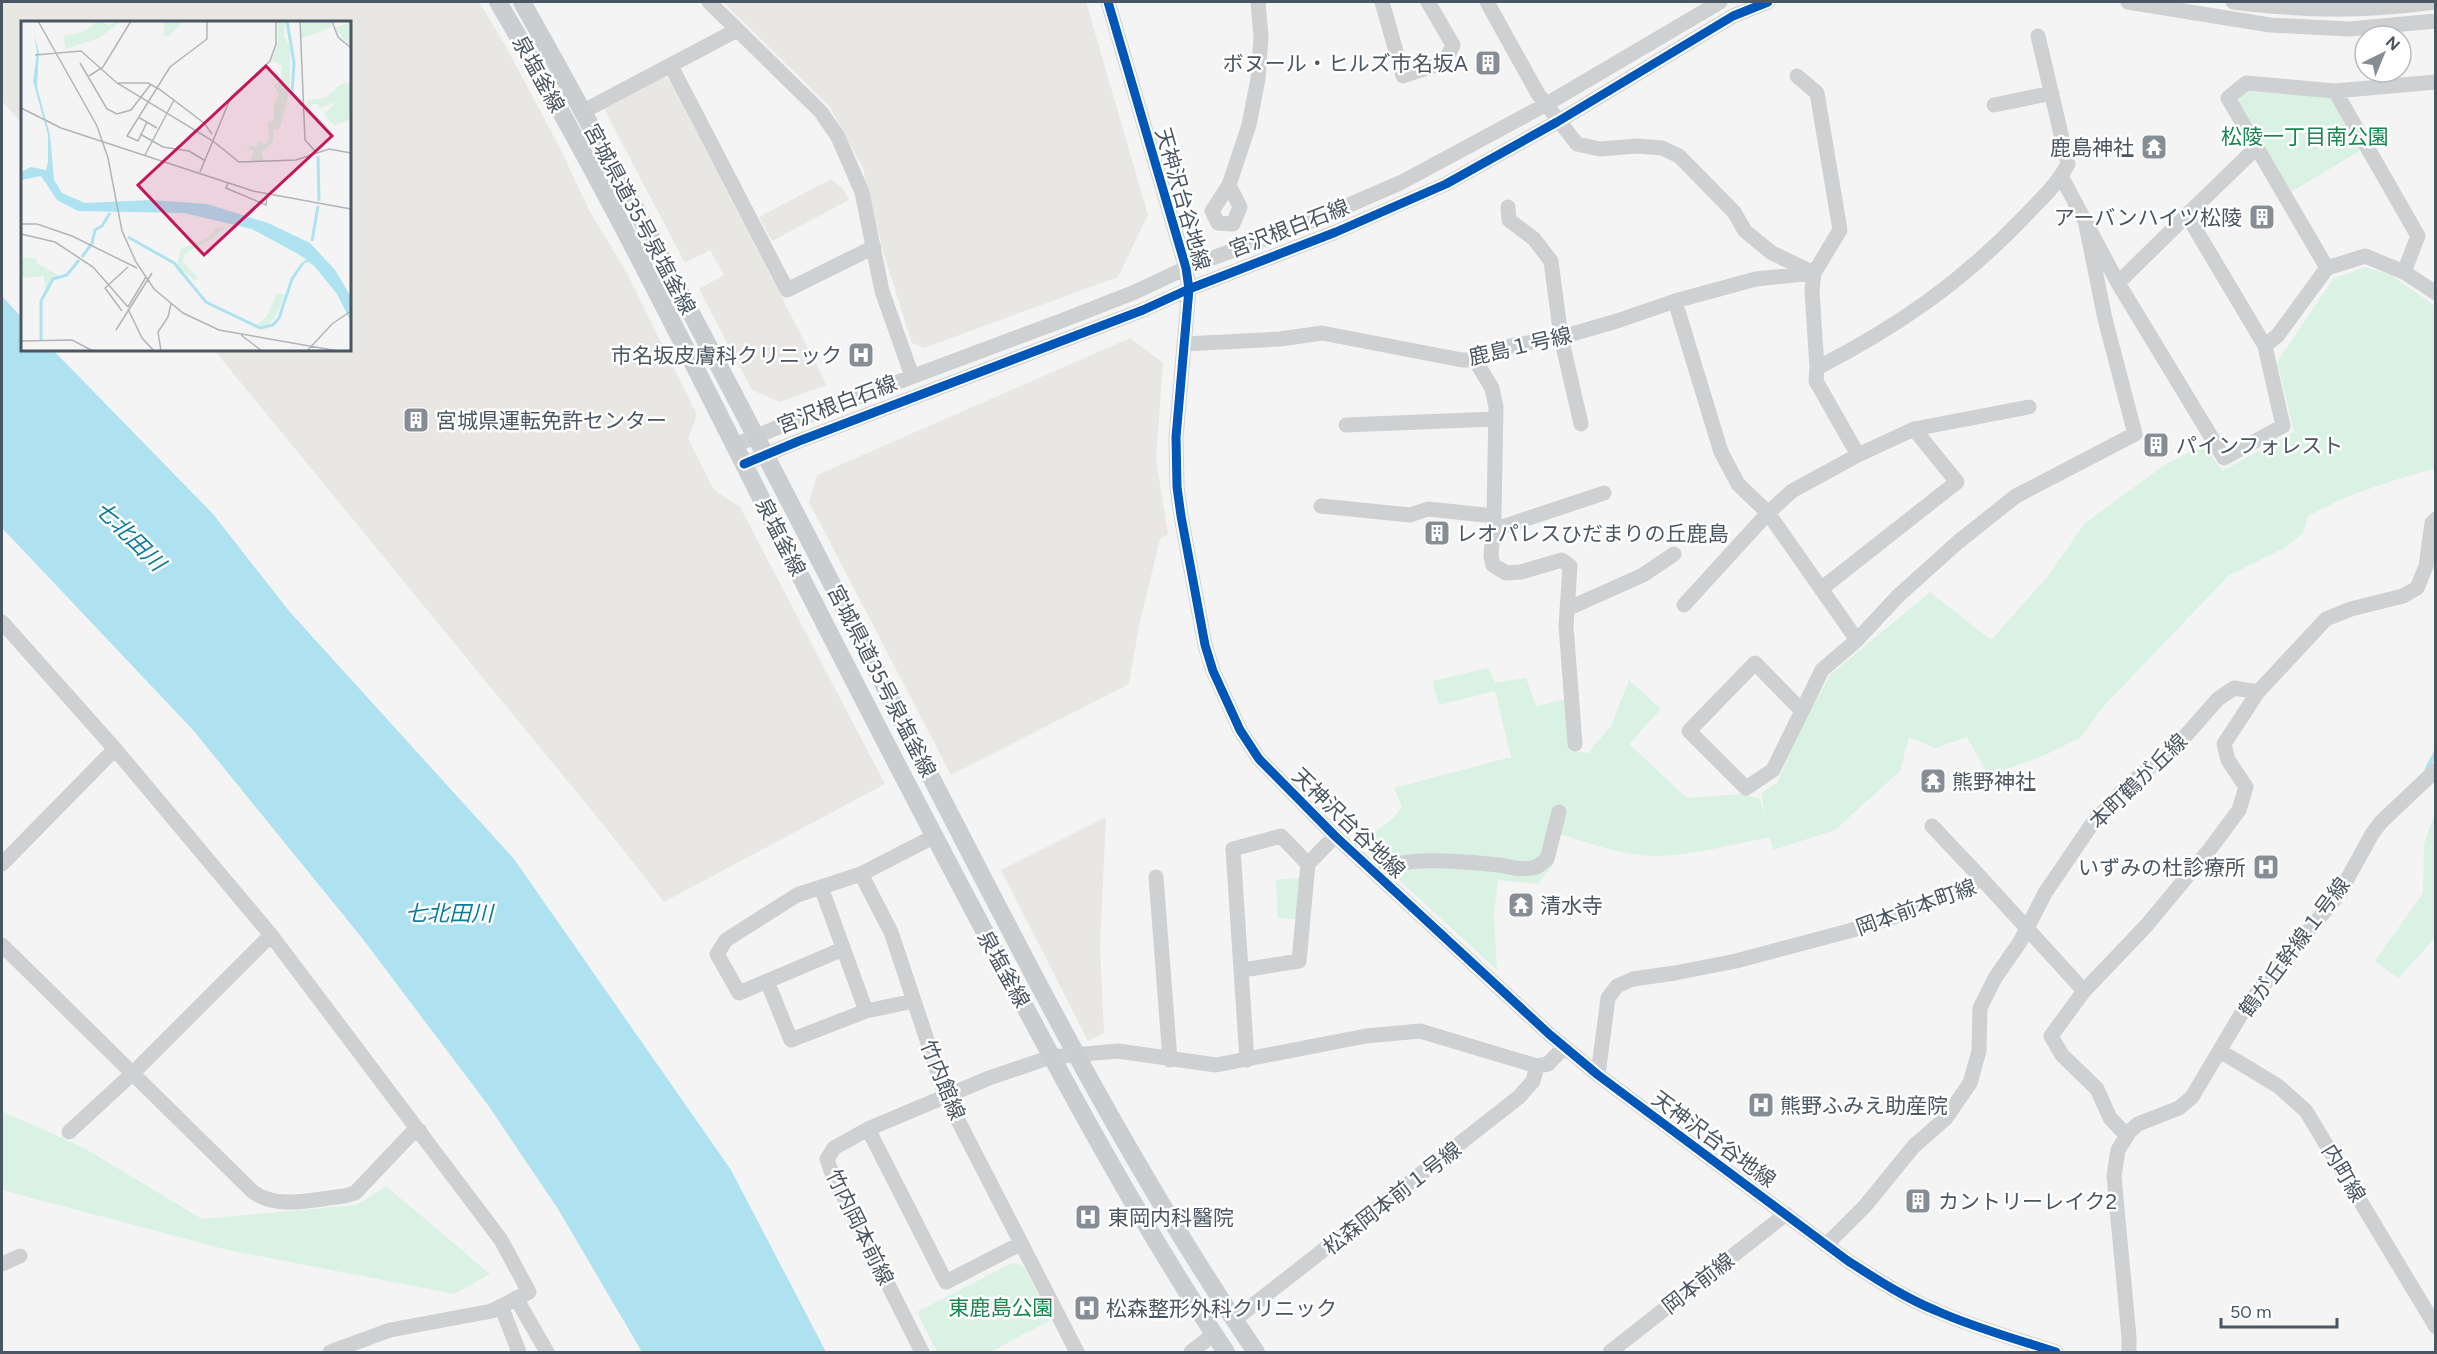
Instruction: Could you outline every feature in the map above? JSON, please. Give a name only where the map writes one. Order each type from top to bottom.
[{"type":"main road","name":"泉塩釜線","points":[[498,2],[590,165],[735,445],[933,837],[1051,1057],[1108,1162],[1226,1353]]},
{"type":"main road","name":"宮城県道35号泉塩釜線","points":[[522,2],[755,436],[1024,958],[1131,1152],[1256,1353]]},
{"type":"street","points":[[709,2],[821,112],[838,137],[862,192],[882,291],[912,376]]},
{"type":"street","name":"天神沢台谷地線","points":[[1108,2],[1186,268],[1189,289],[1176,437],[1177,487],[1203,635],[1213,671],[1240,730],[1259,759],[1335,836],[1564,1047],[1598,1075],[1826,1245],[1887,1286],[1934,1310],[1968,1324],[2056,1353]]},
{"type":"street","points":[[1229,185],[1249,125],[1258,79],[1261,37],[1258,2]]},
{"type":"street","points":[[1382,2],[1403,76],[1444,62],[1453,45],[1428,2]]},
{"type":"street","points":[[1487,2],[1545,105],[1577,144],[1600,150],[1637,146],[1662,148],[1679,156],[1734,212],[1745,231],[1772,253],[1814,273]]},
{"type":"street","name":"宮沢根白石線","points":[[735,445],[1061,321],[1186,268],[1317,219],[1402,182],[1545,105],[1720,2]]},
{"type":"street","points":[[744,464],[764,454],[1143,310],[1189,289],[1336,232],[1446,184],[1557,122],[1733,16],[1768,2]]},
{"type":"street","points":[[2128,2],[2270,25],[2349,29],[2436,21]]},
{"type":"street","points":[[2233,2],[2290,9],[2333,11],[2386,9],[2435,2]]},
{"type":"street","points":[[582,112],[737,30]]},
{"type":"street","points":[[1817,368],[1871,340],[1918,310],[1965,274],[1999,243],[2061,176],[2067,164],[2037,36]]},
{"type":"street","points":[[671,66],[788,290],[874,247]]},
{"type":"street","points":[[1797,76],[1817,93],[1840,230],[1814,273],[1812,290],[1816,381],[1858,455]]},
{"type":"street","points":[[2327,268],[2228,98],[2246,83],[2335,91],[2436,82]]},
{"type":"street","points":[[2335,91],[2418,236],[2404,272]]},
{"type":"street","points":[[1994,105],[2052,93]]},
{"type":"street","points":[[2118,283],[2256,148]]},
{"type":"street","points":[[2061,176],[2118,283],[2224,458],[2283,426],[2265,346],[2187,215]]},
{"type":"street","points":[[1508,207],[1509,220],[1534,239],[1551,261],[1561,338],[1581,424]]},
{"type":"street","points":[[1801,710],[1755,663],[1689,731],[1746,788],[1773,770],[1822,670],[1857,640],[1898,596],[1958,542],[2016,496],[2135,434],[2105,320],[2085,219]]},
{"type":"street","points":[[2265,346],[2278,335],[2327,268],[2365,256],[2404,272],[2436,293]]},
{"type":"street","name":"鹿島１号線","points":[[1184,344],[1280,339],[1322,333],[1462,360],[1475,360],[1490,352],[1561,338],[1675,301],[1756,279],[1814,273]]},
{"type":"street","points":[[1675,301],[1721,452],[1738,484],[1768,513],[1857,640]]},
{"type":"street","points":[[1475,360],[1492,388],[1496,407],[1491,556],[1493,564],[1506,573],[1521,572],[1562,560],[1569,566],[1567,609],[1575,744]]},
{"type":"street","points":[[1684,605],[1768,513],[1792,491],[1858,455],[1914,429],[2028,407]]},
{"type":"street","points":[[1346,425],[1495,419]]},
{"type":"street","points":[[1821,589],[1957,482],[1914,429]]},
{"type":"street","points":[[1322,506],[1410,515],[1428,509],[1493,523],[1604,493]]},
{"type":"street","points":[[2129,1353],[2114,1176],[2118,1150],[2126,1135],[2110,1118],[2097,1089],[2062,1055],[2051,1036],[2084,991],[2146,926],[2239,810],[2246,787],[2228,760],[2224,744],[2258,692],[2326,619],[2351,609],[2403,596],[2417,588],[2426,567],[2432,523],[2436,519]]},
{"type":"street","points":[[1567,609],[1643,575],[1674,554]]},
{"type":"street","points":[[2,622],[115,749],[271,935],[501,1240],[529,1292],[492,1311],[390,1330],[330,1353]]},
{"type":"street","name":"本町鶴が丘線","points":[[1826,1245],[1865,1206],[1914,1146],[1946,1118],[1970,1083],[1979,1051],[1980,1008],[1995,978],[2028,927],[2044,893],[2092,824],[2125,788],[2180,742],[2218,699],[2234,688],[2258,692]]},
{"type":"street","points":[[2,864],[115,749]]},
{"type":"street","name":"鶴が丘幹線１号線","points":[[2126,1135],[2138,1124],[2179,1108],[2192,1097],[2246,1006],[2339,894],[2360,853],[2381,822],[2436,770]]},
{"type":"street","points":[[1375,873],[1382,867],[1401,862],[1453,861],[1521,869],[1536,867],[1547,859],[1559,812]]},
{"type":"street","points":[[1932,826],[1982,879]]},
{"type":"street","points":[[1247,1060],[1243,970],[1233,849],[1281,836],[1308,864]]},
{"type":"street","points":[[1243,970],[1299,961],[1308,864],[1335,836]]},
{"type":"street","points":[[843,949],[739,993],[717,954],[726,940],[797,895],[861,874],[933,837]]},
{"type":"street","name":"竹内館線","points":[[861,874],[891,932],[946,1096],[1077,1353]]},
{"type":"street","points":[[1155,877],[1170,1060]]},
{"type":"street","name":"岡本前本町線","points":[[1598,1075],[1608,998],[1617,986],[1633,979],[1736,961],[1840,934],[1900,915],[1982,879],[2084,991]]},
{"type":"street","points":[[821,887],[866,1011]]},
{"type":"street","points":[[69,1132],[133,1073],[271,935]]},
{"type":"street","points":[[2,945],[263,1200],[277,1202],[345,1196],[355,1193],[411,1134],[420,1131]]},
{"type":"street","points":[[767,981],[791,1040],[866,1011],[914,1001]]},
{"type":"street","name":"竹内岡本前線","points":[[922,1353],[831,1172],[827,1159],[834,1148],[868,1129],[1016,1068],[1051,1057],[1077,1054],[1118,1051],[1216,1065],[1366,1036],[1420,1031],[1537,1066]]},
{"type":"street","points":[[1537,1066],[1548,1064],[1564,1047]]},
{"type":"street","name":"内町線","points":[[2220,1052],[2278,1086],[2306,1111],[2436,1327]]},
{"type":"street","name":"松森岡本前１号線","points":[[1234,1320],[1519,1097],[1533,1081],[1537,1066]]},
{"type":"street","points":[[868,1129],[946,1282],[1020,1244]]},
{"type":"street","name":"岡本前線","points":[[1610,1353],[1786,1214]]},
{"type":"street","points":[[2,1264],[20,1256]]},
{"type":"street","points":[[516,1298],[547,1353]]},
{"type":"street","points":[[501,1306],[519,1353]]},
{"type":"street","points":[[1191,1353],[1214,1334]]},
{"type":"shaded area","name":"宮城県運転免許センター","points":[[2,2],[479,2],[505,45],[559,146],[590,212],[626,271],[697,415],[688,438],[714,490],[740,507],[885,784],[664,902],[606,828],[215,351],[351,351],[351,21],[21,21],[21,123],[2,101]]},
{"type":"shaded area","points":[[723,2],[1086,2],[1148,215],[1118,277],[924,348],[912,343],[885,258],[863,168],[829,106]]},
{"type":"shaded area","points":[[664,77],[670,81],[827,385],[780,402],[752,390],[699,289],[724,275],[710,250],[685,263],[604,109]]},
{"type":"shaded area","points":[[831,179],[844,190],[849,200],[772,241],[759,217]]},
{"type":"shaded area","points":[[1130,338],[1163,363],[1156,459],[1168,534],[1160,539],[1139,626],[1129,684],[951,775],[809,502],[817,475]]},
{"type":"shaded area","points":[[1106,817],[1100,946],[1104,1033],[1088,1041],[1001,870]]},
{"type":"green space","name":"松陵一丁目南公園","points":[[2246,91],[2330,97],[2361,150],[2291,192],[2238,102]]},
{"type":"green space","points":[[2365,267],[2391,275],[2435,306],[2435,469],[2370,488],[2308,516],[2303,533],[2284,548],[2228,576],[2102,708],[2081,737],[2045,755],[1989,776],[1967,737],[1935,748],[1909,737],[1900,771],[1835,830],[1773,850],[1770,837],[1688,853],[1647,856],[1609,849],[1560,834],[1553,865],[1538,884],[1498,880],[1494,914],[1497,970],[1359,843],[1394,818],[1402,806],[1394,788],[1511,757],[1495,691],[1439,705],[1432,681],[1489,668],[1495,683],[1526,678],[1536,706],[1567,699],[1570,751],[1588,753],[1611,726],[1629,680],[1661,709],[1629,744],[1687,798],[1742,794],[1760,799],[1766,821],[1761,793],[1777,783],[1804,721],[1830,675],[1930,592],[1991,640],[2049,575],[2084,524],[2163,466],[2204,445],[2222,471],[2294,432],[2277,362],[2333,279]]},
{"type":"green space","points":[[2435,812],[2435,938],[2398,978],[2375,961],[2423,893],[2424,844]]},
{"type":"green space","points":[[1300,878],[1296,919],[1278,918],[1276,880]]},
{"type":"green space","points":[[2,1111],[84,1148],[202,1219],[357,1205],[386,1186],[490,1274],[455,1294],[228,1250],[2,1190]]},
{"type":"green space","name":"東鹿島公園","points":[[1012,1263],[1023,1266],[1051,1320],[990,1352],[937,1352],[917,1312]]},
{"type":"water","name":"七北田川","points":[[2,296],[21,317],[21,351],[54,351],[213,514],[289,611],[514,859],[731,1170],[826,1352],[642,1352],[558,1209],[488,1105],[362,938],[193,730],[2,528]]},
{"type":"waterway","points":[[2427,769],[2436,752]]},
{"type":"cycle path","points":[[1108,2],[1186,268],[1189,289],[1176,437],[1177,487],[1205,645],[1213,671],[1240,730],[1259,759],[1335,836],[1549,1034],[1598,1075],[1848,1261],[1880,1281],[1951,1317],[2056,1352]]},
{"type":"cycle path","points":[[744,464],[1143,310],[1189,289],[1336,232],[1446,184],[1557,122],[1733,16],[1768,2]]},
{"type":"place","name":"ボヌール・ヒルズ市名坂A","points":[[1488,63]]},
{"type":"place","name":"鹿島神社","points":[[2154,147]]},
{"type":"place","name":"アーバンハイツ松陵","points":[[2262,217]]},
{"type":"place","name":"市名坂皮膚科クリニック","points":[[861,355]]},
{"type":"place","name":"宮城県運転免許センター","points":[[416,420]]},
{"type":"place","name":"パインフォレスト","points":[[2156,445]]},
{"type":"place","name":"レオパレスひだまりの丘鹿島","points":[[1437,533]]},
{"type":"place","name":"熊野神社","points":[[1933,781]]},
{"type":"place","name":"いずみの杜診療所","points":[[2266,867]]},
{"type":"place","name":"清水寺","points":[[1521,905]]},
{"type":"place","name":"熊野ふみえ助産院","points":[[1761,1105]]},
{"type":"place","name":"カントリーレイク2","points":[[1918,1201]]},
{"type":"place","name":"東岡内科醫院","points":[[1088,1217]]},
{"type":"place","name":"松森整形外科クリニック","points":[[1087,1308]]}]
